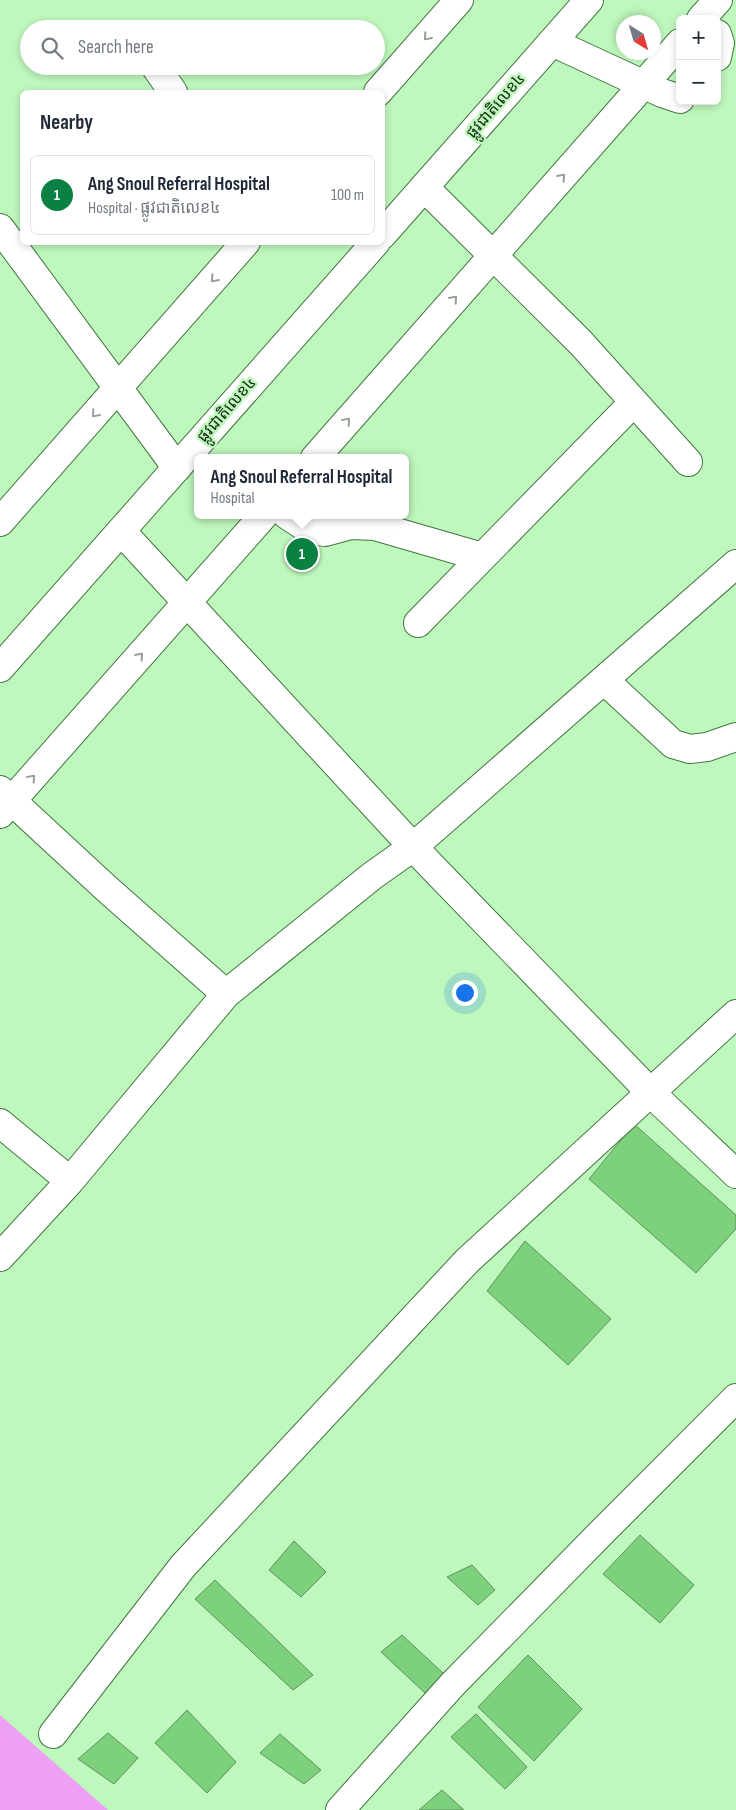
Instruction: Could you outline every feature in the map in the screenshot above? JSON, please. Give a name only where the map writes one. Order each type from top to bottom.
[{"type":"main road","points":[[380,90],[459,0]]},
{"type":"main road","name":"ផ្លូវជាតិលេខ៤","points":[[385,232],[589,0]]},
{"type":"main road","points":[[552,42],[643,85],[676,97]]},
{"type":"main road","points":[[318,454],[676,48]]},
{"type":"main road","points":[[161,75],[172,90]]},
{"type":"main road","points":[[424,188],[581,344],[688,462]]},
{"type":"main road","points":[[0,228],[177,468]]},
{"type":"main road","points":[[0,522],[243,245]]},
{"type":"main road","name":"ផ្លូវជាតិលេខ៤","points":[[0,668],[373,245]]},
{"type":"main road","points":[[418,623],[634,402]]},
{"type":"main road","points":[[226,994],[4,801],[260,519]]},
{"type":"main road","points":[[293,519],[310,530],[324,532],[351,525],[375,526],[482,557]]},
{"type":"main road","points":[[121,531],[413,847],[650,1092],[736,1174]]},
{"type":"main road","points":[[0,1257],[70,1181],[226,994],[372,876],[413,847],[736,564]]},
{"type":"main road","points":[[604,680],[673,744],[690,749],[707,747],[736,737]]},
{"type":"main road","points":[[53,1734],[182,1566],[466,1261],[736,1014]]},
{"type":"main road","points":[[0,1123],[70,1181]]},
{"type":"main road","points":[[340,1810],[452,1685],[736,1398]]},
{"type":"shaded area","points":[[0,1715],[108,1810],[0,1810]]},
{"type":"building","points":[[634,1124],[736,1215],[736,1229],[696,1273],[589,1179]]},
{"type":"building","points":[[525,1241],[611,1319],[568,1365],[487,1291]]},
{"type":"building","points":[[640,1535],[694,1585],[660,1623],[603,1574]]},
{"type":"building","points":[[294,1541],[326,1572],[301,1597],[269,1570]]},
{"type":"building","points":[[472,1565],[495,1590],[478,1605],[447,1577]]},
{"type":"building","points":[[215,1580],[313,1675],[293,1690],[195,1599]]},
{"type":"building","points":[[402,1635],[444,1674],[425,1693],[381,1652]]},
{"type":"building","points":[[528,1655],[582,1709],[534,1761],[478,1707]]},
{"type":"building","points":[[187,1710],[236,1762],[207,1793],[155,1743]]},
{"type":"building","points":[[476,1714],[527,1767],[505,1789],[451,1737]]},
{"type":"building","points":[[108,1733],[138,1758],[114,1784],[78,1759]]},
{"type":"building","points":[[280,1734],[321,1770],[304,1784],[260,1753]]},
{"type":"building","points":[[442,1790],[464,1810],[419,1810]]},
{"type":"place","name":"Ang Snoul Referral Hospital","points":[[302,554]]}]
